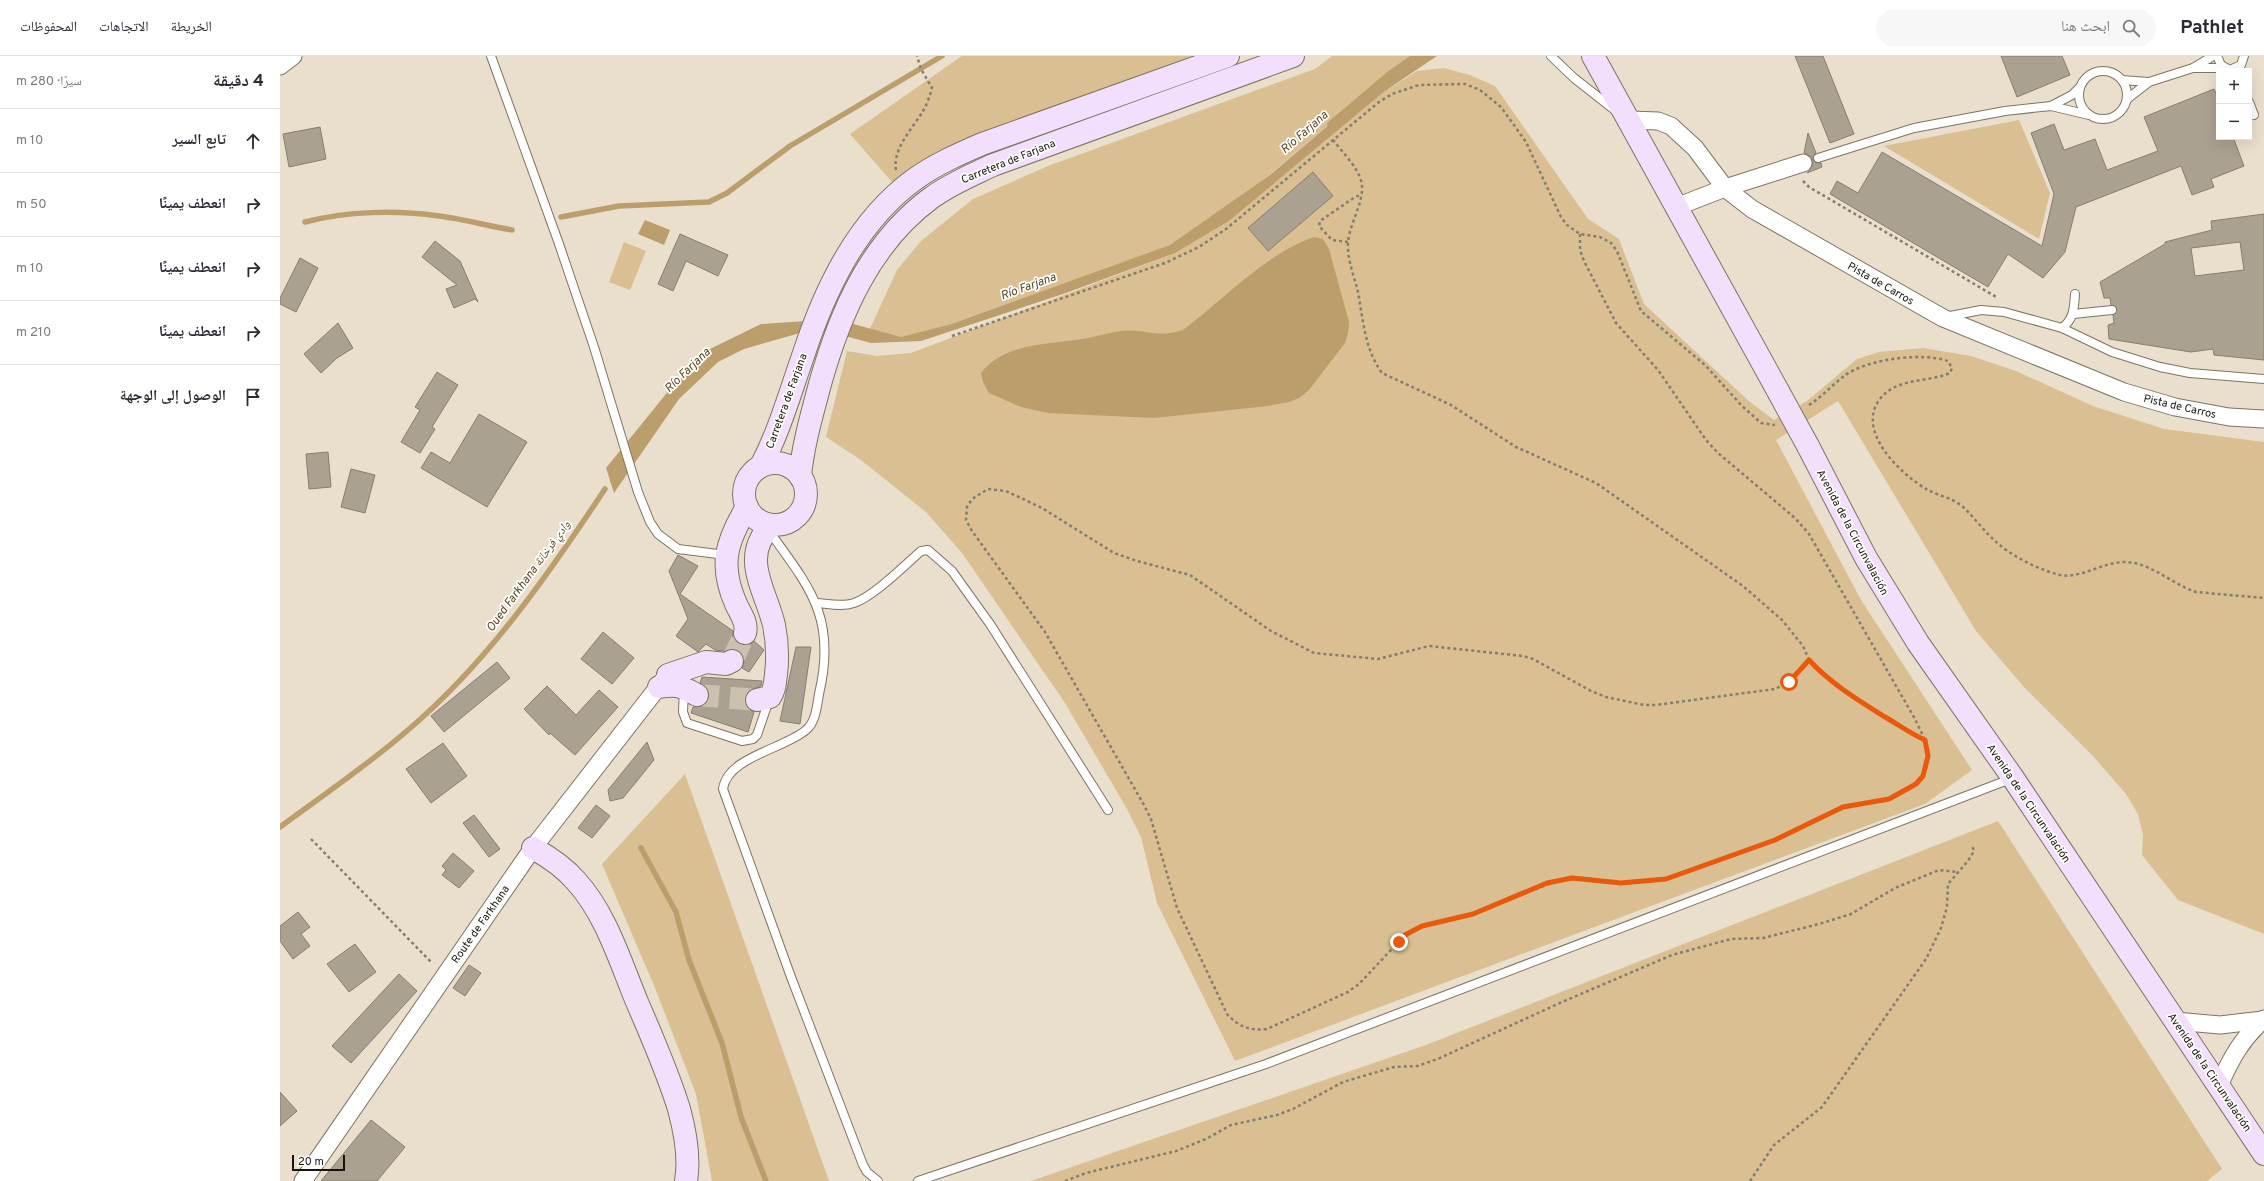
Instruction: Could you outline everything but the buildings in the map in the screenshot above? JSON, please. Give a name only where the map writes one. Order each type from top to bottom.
[{"type":"main road","name":"Carretera de Farjana","points":[[761,466],[775,438],[806,344],[828,291],[852,248],[868,225],[902,190],[915,179],[947,160],[982,144],[1228,56]]},
{"type":"main road","name":"Carretera de Farjana","points":[[769,527],[789,521],[801,509],[805,493],[800,476],[805,445],[829,353],[853,293],[872,261],[888,239],[908,217],[932,197],[957,181],[1032,150],[1293,56]]},
{"type":"main road","name":"Avenida de la Circunvalación","points":[[1595,59],[1630,120],[1676,207],[1808,446],[1847,522],[1892,602],[1918,643],[2013,778],[2264,1154]]},
{"type":"main road","name":"Carretera de Farjana","points":[[774,625],[770,630],[759,634],[753,633],[745,628],[731,590],[726,555],[734,530],[746,507],[744,498],[746,484],[753,472],[761,466],[769,464],[786,466],[800,476]]},
{"type":"main road","points":[[746,507],[756,519],[769,527],[758,546],[756,564],[757,573],[774,625],[778,662],[773,692],[764,698]]},
{"type":"main road","points":[[677,686],[696,664],[706,662],[726,664],[732,661]]},
{"type":"main road","points":[[533,848],[560,865],[576,881],[590,900],[611,938],[664,1068],[679,1110],[686,1141],[686,1181]]},
{"type":"street","points":[[280,66],[293,56]]},
{"type":"street","name":"Pista de Carros","points":[[1630,120],[1658,121],[1671,126],[1695,148],[1725,188],[1752,209],[1942,318],[2124,392],[2175,407],[2229,417],[2264,419]]},
{"type":"street","points":[[1676,207],[1725,188],[1805,162]]},
{"type":"street","name":"Route de Farkhana","points":[[303,1181],[533,848],[677,686]]},
{"type":"street","points":[[2175,1021],[2220,1025],[2263,1020]]},
{"type":"street","points":[[2219,1086],[2237,1049],[2248,1033],[2263,1020]]},
{"type":"lane","points":[[491,56],[558,241],[634,481],[650,522],[664,539],[678,549],[726,555]]},
{"type":"lane","points":[[1551,56],[1601,100],[1630,120]]},
{"type":"lane","points":[[2127,99],[2149,82],[2193,68],[2212,56]]},
{"type":"lane","points":[[2217,56],[2218,61],[2224,68]]},
{"type":"lane","points":[[2238,68],[2241,65],[2244,56]]},
{"type":"lane","points":[[2193,68],[2216,68]]},
{"type":"lane","points":[[2051,106],[2072,95],[2084,79],[2099,71],[2107,71],[2122,80],[2149,82]]},
{"type":"lane","points":[[1805,162],[1914,128],[2005,111],[2051,106],[2098,119],[2108,119],[2117,115],[2124,108],[2127,99],[2125,85],[2122,80]]},
{"type":"lane","points":[[2080,86],[2078,97],[2081,107],[2088,115]]},
{"type":"lane","points":[[2250,104],[2254,115]]},
{"type":"lane","points":[[2062,328],[2070,321],[2073,314],[2075,294]]},
{"type":"lane","points":[[1942,318],[1968,311],[1991,310],[2062,328],[2119,355],[2160,368],[2190,373],[2264,379]]},
{"type":"lane","points":[[2073,314],[2112,310]]},
{"type":"lane","points":[[769,527],[800,573],[817,603],[822,621],[824,656],[821,688],[811,725],[801,734],[742,763],[724,780],[723,789],[791,977],[863,1165],[867,1172],[878,1181]]},
{"type":"lane","points":[[817,603],[846,605],[859,601],[921,551],[928,550],[952,571],[990,624],[1108,810]]},
{"type":"lane","points":[[677,686],[687,723],[742,741],[752,739],[757,735],[764,698]]},
{"type":"lane","points":[[918,1181],[1266,1064],[2013,778]]},
{"type":"path","points":[[902,190],[895,166],[897,156],[908,132],[924,110],[932,88],[921,69],[917,56]]},
{"type":"path","points":[[952,336],[1179,257],[1226,229],[1366,112],[1392,94],[1419,85],[1465,84],[1480,90],[1501,107],[1526,142],[1561,217],[1568,225],[1580,234],[1600,237],[1611,243],[1617,251],[1641,311],[1705,365],[1742,406],[1761,423],[1768,425],[1778,424]]},
{"type":"path","points":[[1332,140],[1358,174],[1362,184],[1361,195],[1348,242],[1349,256],[1365,333],[1376,364],[1382,373],[1451,405],[1516,446],[1596,483],[1743,586],[1762,601],[1797,636],[1809,660],[1820,672],[1866,705],[1913,735],[1925,740]]},
{"type":"path","points":[[1805,162],[1809,187],[2004,302]]},
{"type":"path","points":[[1348,242],[1332,240],[1319,226],[1320,220],[1355,197],[1361,195]]},
{"type":"path","points":[[1580,234],[1580,250],[1584,261],[1616,323],[1658,370],[1710,444],[1795,518],[1809,534],[1901,692],[1925,740],[1928,756],[1923,776],[1916,784],[1889,799],[1843,807],[1775,840],[1666,879],[1621,883],[1583,878],[1559,880],[1473,914],[1422,926],[1405,935],[1359,984],[1348,992],[1267,1029],[1255,1030],[1234,1022],[1227,1014],[1177,908],[1151,819],[1144,805],[1045,632],[972,531],[966,520],[967,507],[980,492],[988,489],[1006,491],[1042,508],[1114,553],[1137,561],[1190,575],[1271,632],[1302,648],[1327,655],[1378,659],[1429,646],[1523,656],[1543,664],[1581,687],[1606,697],[1656,705],[1775,689],[1789,682],[1809,660]]},
{"type":"path","points":[[1805,407],[1844,376],[1868,364],[1928,357],[1948,361],[1952,368],[1950,373],[1903,384],[1888,392],[1880,400],[1874,412],[1873,420],[1876,433],[1884,450],[1901,469],[1924,488],[1954,501],[1963,507],[1994,540],[2008,552],[2061,575],[2073,576],[2103,565],[2122,562],[2134,563],[2152,569],[2186,589],[2196,592],[2264,598]]},
{"type":"path","points":[[311,838],[445,975]]},
{"type":"path","points":[[1750,1181],[1774,1145],[1822,1107],[1921,965],[1941,928],[1947,907],[1948,884],[1956,872],[1968,861],[1974,851],[1972,845]]},
{"type":"path","points":[[1065,1181],[1176,1150],[1206,1139],[1231,1125],[1277,1115],[1293,1109],[1343,1082],[1394,1067],[1418,1066],[1440,1058],[1562,1002],[1672,956],[1719,942],[1763,938],[1819,924],[1851,914],[1895,888],[1939,870],[1956,872]]},
{"type":"shaded area","points":[[962,56],[1193,56],[962,144],[925,162],[892,182],[850,134]]},
{"type":"shaded area","points":[[1332,56],[1415,56],[1373,87],[1228,210],[1170,245],[1033,297],[932,331],[901,337],[868,333],[897,270],[921,241],[973,199],[1048,166],[1315,69]]},
{"type":"shaded area","points":[[1416,56],[1437,56],[1385,91],[1229,221],[1175,253],[1063,294],[921,341],[871,343],[830,332],[800,333],[744,349],[718,362],[679,399],[614,493],[606,468],[670,389],[710,349],[761,324],[835,319],[901,337],[952,324],[1170,245],[1270,175],[1373,87]]},
{"type":"shaded area","points":[[1444,68],[1470,75],[1495,86],[1588,219],[1619,239],[1644,304],[1750,402],[1774,420],[1807,401],[1857,359],[1879,352],[1923,348],[1971,356],[2016,371],[2093,406],[2164,429],[2264,442],[2264,934],[2178,900],[2142,855],[2143,835],[2138,814],[2126,794],[2092,755],[2024,687],[1976,631],[1838,401],[1776,440],[1861,600],[1972,770],[1925,804],[1235,1061],[1157,903],[1141,837],[1127,809],[1065,703],[962,553],[926,512],[861,460],[826,437],[847,351],[877,356],[911,353],[1175,253],[1229,221],[1385,91],[1417,71]]},
{"type":"shaded area","points":[[2019,120],[2050,193],[2039,239],[1884,146]]},
{"type":"shaded area","points":[[645,220],[670,230],[664,245],[638,234]]},
{"type":"shaded area","points":[[1314,237],[1323,239],[1329,249],[1349,322],[1348,333],[1345,343],[1309,390],[1299,398],[1289,402],[1268,406],[1154,418],[1048,413],[1021,407],[989,393],[983,382],[981,373],[991,363],[1015,350],[1042,344],[1083,339],[1112,332],[1130,330],[1165,334],[1183,330],[1278,254]]},
{"type":"shaded area","points":[[624,242],[646,251],[630,290],[609,282]]},
{"type":"shaded area","points":[[685,774],[829,1181],[712,1181],[696,1094],[655,988],[602,864]]},
{"type":"shaded area","points":[[1998,821],[2222,1169],[2207,1181],[1031,1181],[1426,1045]]},
{"type":"waterway","points":[[561,217],[619,206],[709,202],[727,193],[790,146],[942,56]]},
{"type":"waterway","name":"Río Farjana","points":[[1330,124],[1389,74],[1415,56]]},
{"type":"waterway","points":[[305,222],[321,218],[389,212],[448,217],[512,230]]},
{"type":"waterway","name":"Oued Farkhana وادي فرخانة","points":[[280,827],[393,743],[437,704],[464,676],[515,617],[561,554],[605,489]]},
{"type":"waterway","points":[[641,848],[676,912],[689,960],[722,1043],[741,1117],[766,1181]]},
{"type":"tunnel","points":[[732,661],[745,633]]},
{"type":"tunnel","points":[[697,695],[757,700]]},
{"type":"route","points":[[1399,942],[1413,929],[1430,923],[1473,914],[1534,888],[1559,880],[1583,878],[1621,883],[1635,883],[1666,879],[1689,869],[1775,840],[1843,807],[1853,804],[1889,799],[1916,784],[1923,776],[1927,766],[1928,756],[1925,740],[1913,735],[1866,705],[1820,672],[1809,660],[1789,682]]}]
